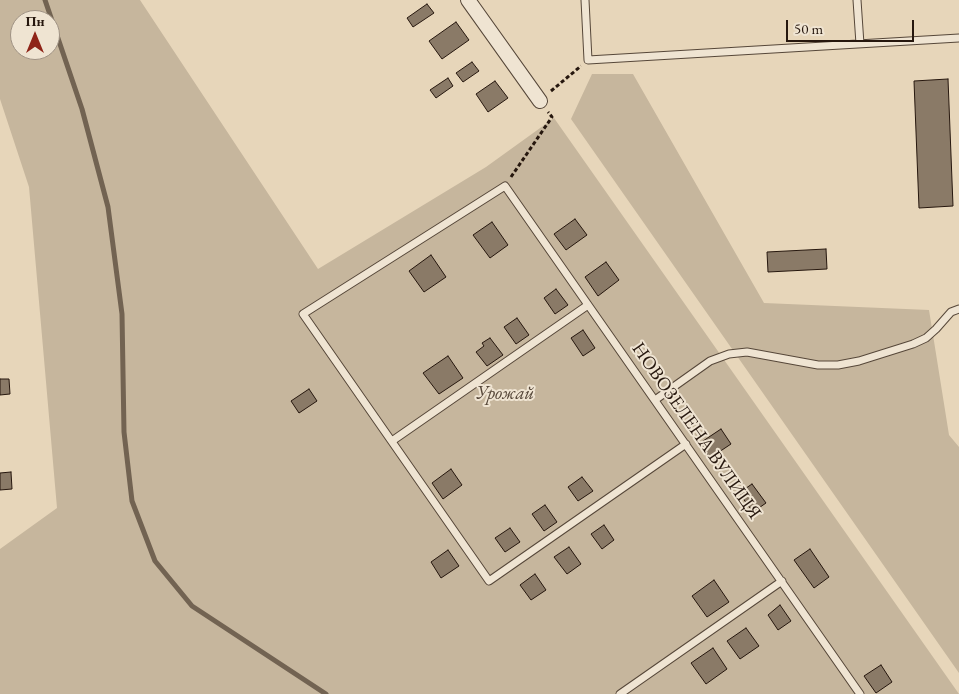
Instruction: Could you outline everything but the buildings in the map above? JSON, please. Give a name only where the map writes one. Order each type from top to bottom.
[{"type":"street","points":[[468,0],[540,101]]},
{"type":"lane","points":[[585,0],[588,60],[959,38]]},
{"type":"lane","points":[[857,0],[860,44]]},
{"type":"lane","points":[[505,186],[303,314],[489,581],[686,444]]},
{"type":"lane","name":"НОВОЗЕЛЕНА ВУЛИЦЯ","points":[[505,186],[860,694]]},
{"type":"lane","points":[[392,441],[588,304]]},
{"type":"lane","points":[[655,400],[710,361],[729,354],[747,352],[818,365],[845,364],[914,344],[926,338],[951,312],[959,309]]},
{"type":"lane","points":[[620,694],[782,581]]},
{"type":"path","points":[[540,101],[588,60]]},
{"type":"path","points":[[505,186],[552,117]]},
{"type":"green space","name":"Урожай","points":[[0,0],[140,0],[318,269],[486,167],[554,118],[959,694],[0,694],[0,549],[57,508],[29,187],[0,99]]},
{"type":"green space","points":[[592,74],[633,74],[764,303],[929,310],[949,435],[959,447],[959,673],[571,119]]},
{"type":"waterway","points":[[45,0],[82,109],[108,207],[122,314],[124,432],[132,501],[155,561],[192,606],[326,694]]}]
